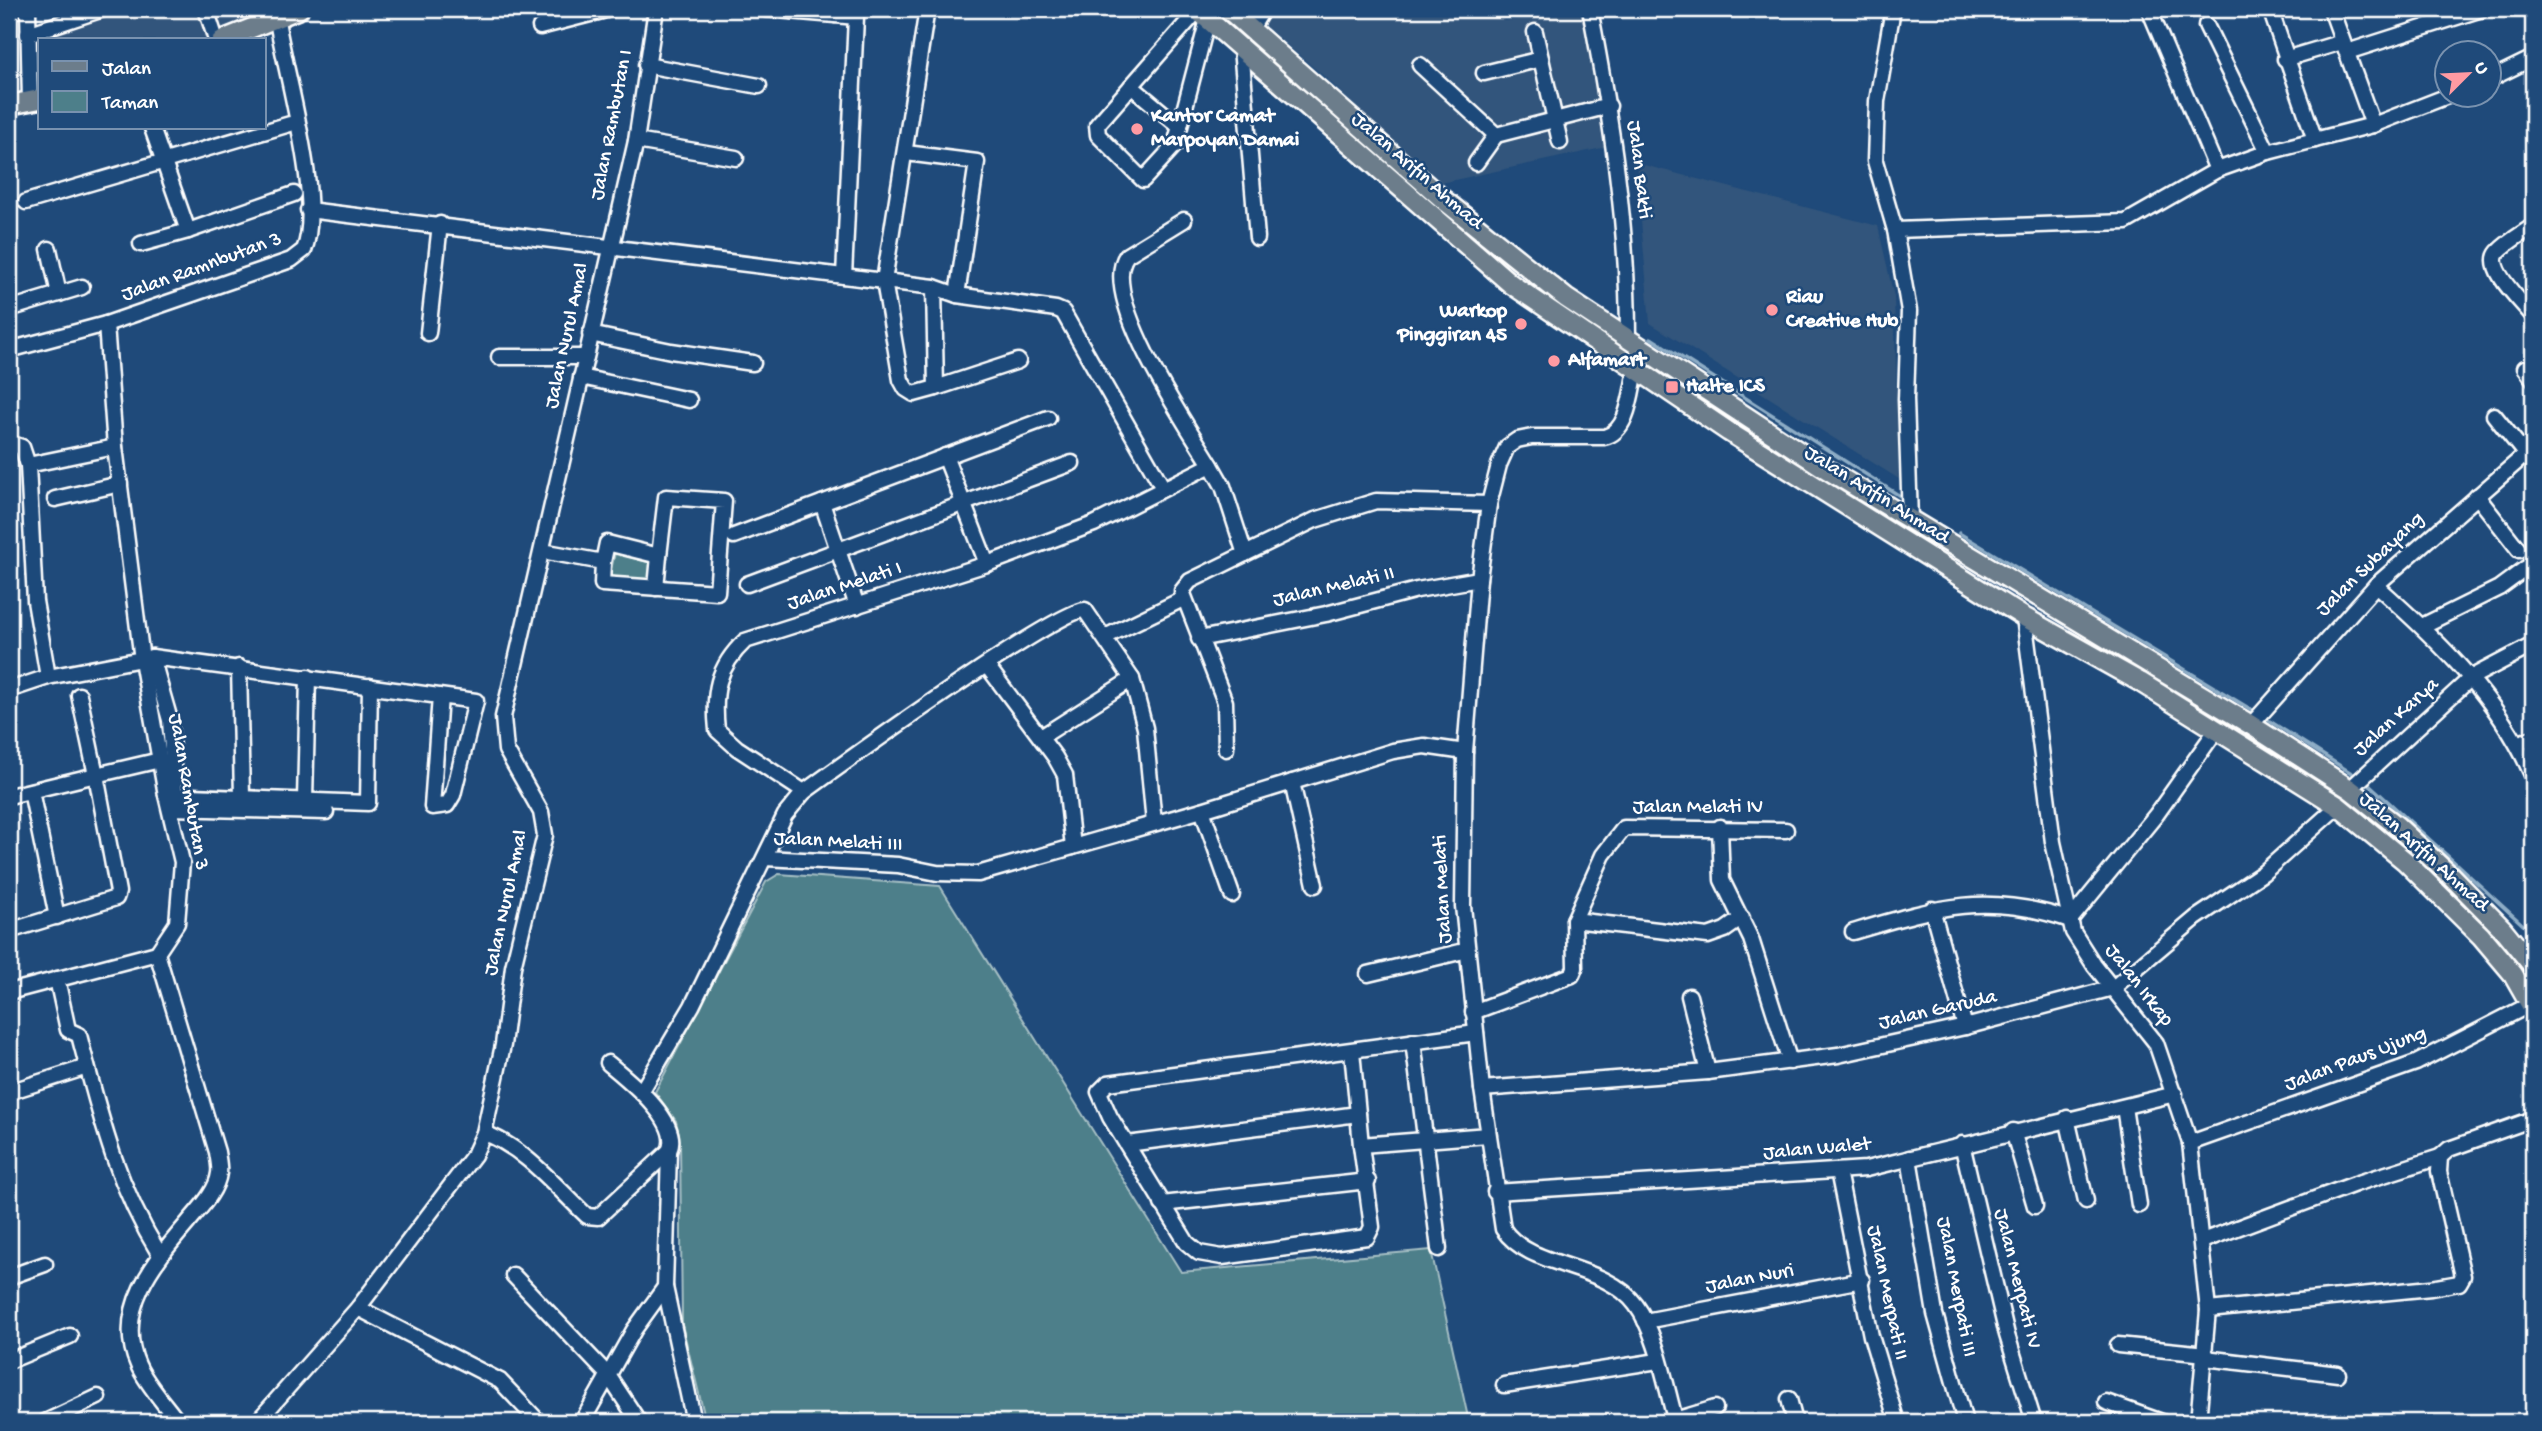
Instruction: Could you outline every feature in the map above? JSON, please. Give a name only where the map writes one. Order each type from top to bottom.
[{"type":"main road","points":[[228,38],[299,9]]},
{"type":"main road","name":"Jalan Arifin Ahmad","points":[[1228,9],[1349,117],[1524,266],[1566,298],[1823,467],[2000,577],[2251,725],[2350,789],[2441,866],[2502,928],[2533,966]]},
{"type":"main road","name":"Jalan Arifin Ahmad","points":[[1201,13],[1511,284],[1729,432],[2024,617],[2217,729],[2337,806],[2405,861],[2481,936],[2513,974],[2532,1007]]},
{"type":"main road","points":[[9,105],[35,101]]},
{"type":"main road","points":[[1336,133],[1349,117]]},
{"type":"main road","points":[[1989,594],[2000,577]]},
{"type":"street","points":[[28,9],[35,101]]},
{"type":"street","points":[[28,34],[103,9]]},
{"type":"street","points":[[206,9],[215,38]]},
{"type":"street","points":[[540,27],[610,9]]},
{"type":"street","name":"Jalan Rambutan I","points":[[609,248],[636,141],[656,9]]},
{"type":"street","points":[[765,9],[835,12],[856,17],[844,276]]},
{"type":"street","points":[[927,9],[884,281],[903,386],[914,394],[1018,360]]},
{"type":"street","points":[[1251,29],[1262,9]]},
{"type":"street","name":"Jalan Bakti","points":[[1590,9],[1609,106],[1628,264],[1629,338]]},
{"type":"street","points":[[1893,9],[1877,101],[1875,161],[1895,230],[1909,311],[1906,399],[1910,520]]},
{"type":"street","points":[[2149,9],[2217,170]]},
{"type":"street","points":[[2270,9],[2315,140]]},
{"type":"street","points":[[2332,9],[2373,125]]},
{"type":"street","points":[[2285,59],[2344,47],[2482,9]]},
{"type":"street","points":[[1201,13],[1175,145],[1143,180],[1098,135],[1097,125],[1130,86],[1201,13]]},
{"type":"street","name":"Jalan Ramnbutan 3","points":[[9,350],[106,324],[291,260],[306,246],[308,210],[302,133],[277,20]]},
{"type":"street","points":[[2206,25],[2268,152]]},
{"type":"street","points":[[1535,32],[1560,142]]},
{"type":"street","points":[[1241,48],[1257,238]]},
{"type":"street","points":[[2504,72],[2533,58]]},
{"type":"street","points":[[1484,74],[1541,60]]},
{"type":"street","points":[[646,65],[759,86]]},
{"type":"street","points":[[1420,65],[1496,135]]},
{"type":"street","points":[[1130,86],[1180,127]]},
{"type":"street","points":[[1895,230],[2126,222],[2217,170],[2268,152],[2373,125],[2434,101]]},
{"type":"street","points":[[1476,163],[1496,135],[1609,106]]},
{"type":"street","points":[[26,202],[290,124]]},
{"type":"street","points":[[153,130],[188,231]]},
{"type":"street","points":[[636,141],[736,158]]},
{"type":"street","points":[[906,153],[977,162],[957,295]]},
{"type":"street","points":[[142,244],[294,194]]},
{"type":"street","points":[[308,210],[934,287],[957,295],[1063,312],[1164,488]]},
{"type":"street","points":[[1184,220],[1127,256],[1122,263],[1123,289],[1138,339],[1223,486],[1245,554]]},
{"type":"street","points":[[428,334],[440,225]]},
{"type":"street","points":[[2531,310],[2498,273],[2494,260],[2497,252],[2533,226]]},
{"type":"street","name":"Jalan Nurul Amal","points":[[257,1422],[358,1308],[474,1155],[484,1133],[503,1045],[515,956],[544,848],[541,812],[506,750],[503,717],[609,248]]},
{"type":"street","points":[[49,249],[59,294]]},
{"type":"street","points":[[9,309],[82,287]]},
{"type":"street","points":[[934,287],[936,388]]},
{"type":"street","name":"Jalan Rambutan 3","points":[[106,324],[120,484],[160,760],[180,849],[183,881],[177,923],[157,953]]},
{"type":"street","points":[[590,334],[671,351],[753,363]]},
{"type":"street","points":[[499,357],[585,357]]},
{"type":"street","name":"Jalan Melati","points":[[1636,370],[1622,423],[1616,433],[1604,437],[1532,437],[1517,440],[1503,453],[1489,504],[1479,579],[1465,752],[1462,857],[1482,1089],[1503,1229],[1516,1245],[1612,1284],[1630,1298],[1645,1321],[1676,1421]]},
{"type":"street","points":[[581,377],[688,400]]},
{"type":"street","points":[[2494,415],[2530,451]]},
{"type":"street","points":[[734,536],[1048,418]]},
{"type":"street","points":[[9,443],[22,447],[28,465],[35,601],[48,677]]},
{"type":"street","points":[[28,465],[115,447]]},
{"type":"street","name":"Jalan Subayang","points":[[2251,725],[2376,585],[2530,451]]},
{"type":"street","points":[[946,456],[987,564]]},
{"type":"street","points":[[747,584],[1072,463]]},
{"type":"street","name":"Jalan Melati I","points":[[804,792],[737,748],[718,730],[715,700],[717,682],[723,665],[745,641],[987,564],[1094,524],[1211,465]]},
{"type":"street","points":[[55,499],[120,484]]},
{"type":"street","points":[[2477,496],[2519,550]]},
{"type":"street","points":[[656,588],[666,497],[724,501],[717,592],[656,588],[601,583],[607,543],[659,556]]},
{"type":"street","points":[[1226,749],[1225,702],[1183,599],[1186,584],[1315,520],[1376,501],[1489,504]]},
{"type":"street","points":[[822,503],[841,551],[857,606]]},
{"type":"street","points":[[542,551],[603,562]]},
{"type":"street","points":[[2422,626],[2499,588],[2533,563]]},
{"type":"street","name":"Jalan Melati II","points":[[1199,639],[1326,614],[1417,590],[1479,579]]},
{"type":"street","name":"Jalan Karya","points":[[2376,585],[2422,626],[2472,677],[2519,743],[2533,777]]},
{"type":"street","points":[[1105,637],[1183,599]]},
{"type":"street","points":[[765,858],[785,815],[804,792],[931,702],[1074,611],[1089,612],[1132,679],[1145,728],[1154,823]]},
{"type":"street","name":"Jalan Irkap","points":[[2024,617],[2053,842],[2070,920],[2077,940],[2156,1043],[2190,1143],[2207,1310],[2206,1356],[2198,1422]]},
{"type":"street","points":[[2472,677],[2533,645]]},
{"type":"street","points":[[147,658],[170,720],[170,799]]},
{"type":"street","points":[[9,690],[48,677],[147,658],[239,667],[476,701],[453,795],[447,805],[432,807],[440,696]]},
{"type":"street","points":[[239,667],[242,796]]},
{"type":"street","points":[[988,667],[1055,757],[1068,784],[1073,847]]},
{"type":"street","points":[[305,800],[307,677]]},
{"type":"street","name":"Jalan Karya","points":[[2350,789],[2472,677]]},
{"type":"street","points":[[1041,737],[1132,679]]},
{"type":"street","points":[[170,799],[242,796],[368,803],[370,686]]},
{"type":"street","points":[[9,930],[116,898],[118,892],[79,695]]},
{"type":"street","points":[[1853,932],[1932,909],[1967,904],[2003,904],[2070,920],[2156,815],[2217,729]]},
{"type":"street","points":[[2519,743],[2533,738]]},
{"type":"street","name":"Jalan Melati III","points":[[641,1092],[692,1006],[765,858],[898,865],[958,875],[978,874],[1413,747],[1435,747],[1465,752]]},
{"type":"street","points":[[9,796],[160,760]]},
{"type":"street","points":[[1292,782],[1315,885]]},
{"type":"street","points":[[31,791],[57,917]]},
{"type":"street","points":[[170,799],[326,812]]},
{"type":"street","name":"Jalan Garuda","points":[[1482,1089],[1708,1072],[1790,1062],[1965,1027],[2113,988],[2196,918],[2263,873],[2337,806]]},
{"type":"street","points":[[1202,810],[1232,895]]},
{"type":"street","name":"Jalan Melati IV","points":[[1474,1012],[1569,978],[1575,968],[1574,920],[1603,855],[1622,829],[1633,826],[1786,830]]},
{"type":"street","points":[[1720,827],[1721,873],[1742,918],[1790,1062]]},
{"type":"street","points":[[1932,909],[1965,1027]]},
{"type":"street","points":[[1574,920],[1708,936],[1725,930],[1742,918]]},
{"type":"street","points":[[1368,974],[1468,950]]},
{"type":"street","points":[[9,992],[157,953],[217,1152],[219,1173],[203,1205],[160,1255],[140,1289],[130,1315],[129,1332],[139,1367],[178,1422]]},
{"type":"street","points":[[57,979],[68,1030],[79,1035],[116,1170],[136,1217],[160,1255]]},
{"type":"street","points":[[1689,996],[1708,1072]]},
{"type":"street","name":"Jalan Paus Ujung","points":[[2190,1143],[2416,1063],[2532,1007]]},
{"type":"street","points":[[1352,1051],[1372,1227],[1367,1237],[1222,1257],[1206,1256],[1191,1248],[1162,1204],[1099,1095],[1100,1088],[1108,1083],[1476,1033]]},
{"type":"street","points":[[1413,1041],[1428,1140],[1438,1249]]},
{"type":"street","points":[[608,1063],[641,1092],[668,1129],[672,1143],[669,1151],[664,1287],[694,1422]]},
{"type":"street","points":[[9,1092],[87,1067]]},
{"type":"street","name":"Jalan Walet","points":[[1496,1192],[1882,1166],[2012,1131],[2175,1094]]},
{"type":"street","points":[[2124,1107],[2139,1205]]},
{"type":"street","points":[[1127,1144],[1358,1114]]},
{"type":"street","points":[[2067,1118],[2086,1201]]},
{"type":"street","points":[[2202,1241],[2355,1184],[2440,1157],[2449,1149],[2533,1119]]},
{"type":"street","points":[[2012,1131],[2035,1206]]},
{"type":"street","points":[[484,1133],[499,1138],[522,1156],[592,1218],[605,1211],[669,1151]]},
{"type":"street","points":[[1361,1145],[1488,1135]]},
{"type":"street","name":"Jalan Merpati IV","points":[[1962,1144],[2007,1335],[2034,1422]]},
{"type":"street","points":[[2207,1310],[2431,1288],[2460,1282],[2463,1276],[2439,1172],[2440,1157]]},
{"type":"street","name":"Jalan Merpati III","points":[[1909,1158],[1935,1314],[1965,1422]]},
{"type":"street","name":"Jalan Merpati II","points":[[1838,1171],[1862,1280],[1871,1336],[1896,1422]]},
{"type":"street","points":[[1162,1204],[1368,1181]]},
{"type":"street","points":[[9,1277],[45,1264]]},
{"type":"street","points":[[513,1275],[608,1375],[639,1422]]},
{"type":"street","name":"Jalan Nuri","points":[[1645,1321],[1862,1280]]},
{"type":"street","points":[[582,1422],[634,1330],[664,1287]]},
{"type":"street","points":[[358,1308],[500,1381],[539,1422]]},
{"type":"street","points":[[9,1361],[70,1336]]},
{"type":"street","points":[[2118,1345],[2338,1374]]},
{"type":"street","points":[[1504,1385],[1658,1361]]},
{"type":"street","points":[[44,1422],[98,1397]]},
{"type":"street","points":[[1789,1399],[1795,1422]]},
{"type":"street","points":[[2106,1402],[2162,1422]]},
{"type":"street","points":[[1676,1421],[1715,1408]]},
{"type":"shaded area","points":[[9,9],[22,9],[22,98],[9,99]]},
{"type":"shaded area","points":[[109,9],[282,9],[208,38],[38,38],[38,76],[32,47],[41,33]]},
{"type":"shaded area","points":[[1245,9],[1501,9],[1504,21],[1536,17],[1535,9],[1585,9],[1611,146],[1436,184],[1326,78]]},
{"type":"shaded area","name":"Riau Creative Hub","points":[[1636,163],[1878,226],[1894,297],[1899,479],[1650,323]]},
{"type":"green space","points":[[615,553],[655,564],[652,581],[609,578]]},
{"type":"green space","points":[[779,874],[940,886],[1181,1272],[1431,1250],[1469,1422],[706,1422],[682,1325],[680,1140],[676,1121],[655,1092],[766,882]]},
{"type":"waterway","points":[[1651,338],[1900,496]]},
{"type":"waterway","points":[[1959,533],[2252,710]]},
{"type":"waterway","points":[[2268,720],[2353,774]]},
{"type":"waterway","points":[[2369,784],[2533,934]]},
{"type":"place","name":"Kantor Camat Marpoyan Damai","points":[[1137,129]]},
{"type":"place","name":"Riau Creative Hub","points":[[1772,310]]},
{"type":"place","name":"Warkop Pinggiran 45","points":[[1521,324]]},
{"type":"place","name":"Alfamart","points":[[1554,361]]},
{"type":"place","name":"Halte ICS","points":[[1672,387]]}]
